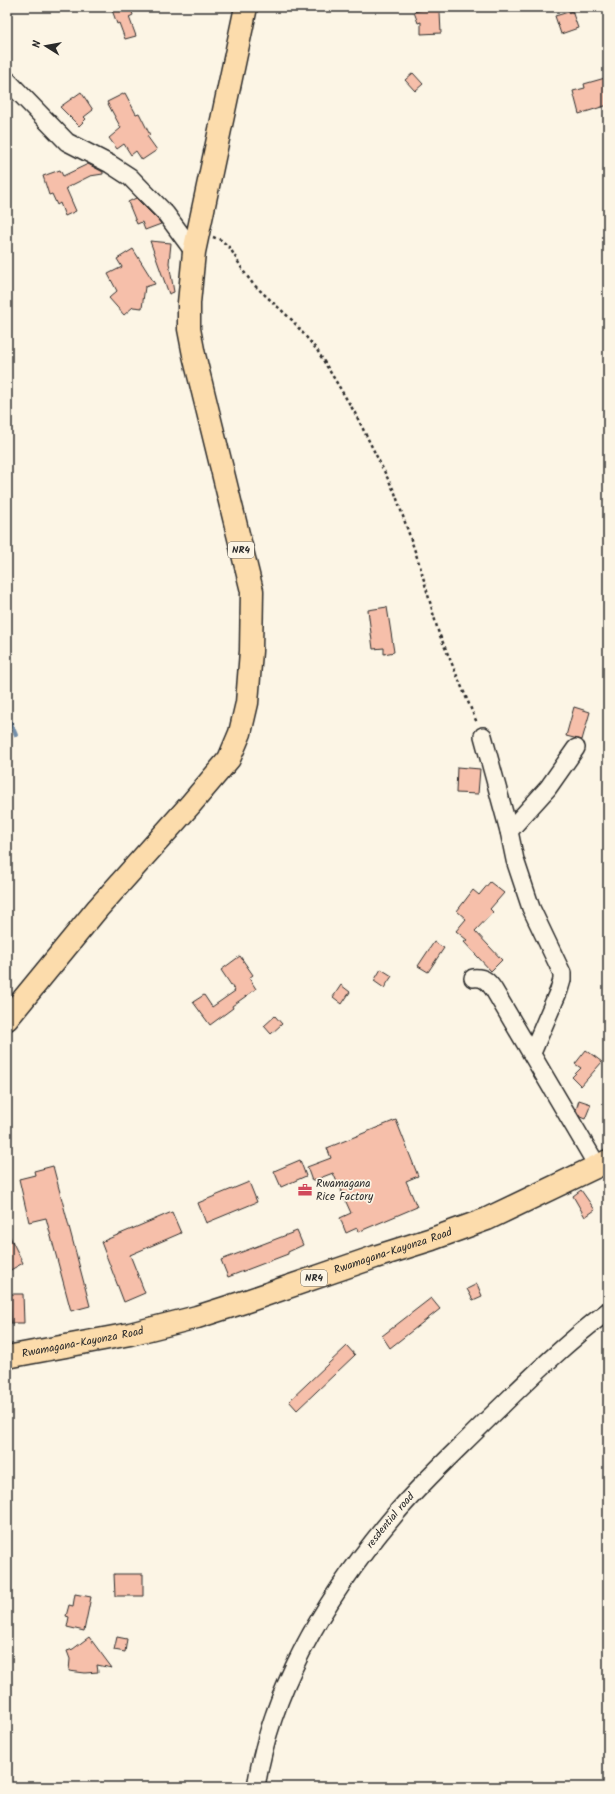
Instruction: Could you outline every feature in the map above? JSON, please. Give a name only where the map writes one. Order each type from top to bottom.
[{"type":"highway","name":"NR4","points":[[7,1019],[98,908],[190,805],[228,759],[240,733],[247,703],[249,681],[252,591],[207,415],[189,330],[189,303],[196,242],[246,7]]},
{"type":"highway","name":"Rwamagana-Kayonza Road","points":[[7,1357],[130,1334],[197,1317],[247,1301],[487,1219],[603,1164]]},
{"type":"street","points":[[7,80],[68,142],[110,164],[130,177],[196,242]]},
{"type":"street","points":[[483,736],[509,831],[515,860],[531,908],[562,973],[562,980],[559,990],[532,1053]]},
{"type":"street","points":[[509,831],[548,788],[576,748]]},
{"type":"street","points":[[473,978],[481,978],[488,982],[603,1164]]},
{"type":"street","name":"resdential road","points":[[256,1787],[269,1727],[295,1665],[322,1616],[365,1551],[394,1516],[438,1469],[526,1382],[608,1311]]},
{"type":"path","points":[[196,242],[221,240],[230,248],[253,284],[292,320],[317,350],[355,413],[395,493],[420,566],[438,631],[483,736]]},
{"type":"building","points":[[111,7],[130,7],[133,15],[129,17],[136,36],[125,39],[119,23],[117,24]]},
{"type":"building","points":[[430,7],[438,7],[440,13],[441,33],[421,34],[421,22],[418,23],[414,12]]},
{"type":"building","points":[[572,11],[578,28],[561,34],[555,16]]},
{"type":"building","points":[[413,73],[423,84],[415,91],[405,80]]},
{"type":"building","points":[[605,78],[608,90],[608,105],[579,114],[573,91],[585,88],[584,84]]},
{"type":"building","points":[[81,92],[93,110],[84,117],[86,119],[79,126],[60,107]]},
{"type":"building","points":[[125,93],[136,114],[139,113],[150,135],[147,136],[157,150],[142,160],[136,151],[131,155],[124,144],[117,149],[109,138],[121,128],[107,102]]},
{"type":"building","points":[[88,164],[103,172],[103,174],[90,176],[66,188],[76,211],[65,216],[60,203],[57,205],[52,194],[49,195],[43,176],[60,170],[63,176]]},
{"type":"building","points":[[136,198],[161,224],[145,230],[142,222],[137,224],[128,202]]},
{"type":"building","points":[[150,241],[171,243],[169,263],[174,292],[169,294]]},
{"type":"building","points":[[133,249],[155,284],[145,287],[142,308],[133,307],[124,315],[109,298],[117,291],[108,274],[122,267],[117,259]]},
{"type":"building","points":[[387,607],[394,652],[384,654],[384,648],[373,649],[368,610]]},
{"type":"building","points":[[574,707],[590,712],[582,740],[566,736]]},
{"type":"building","points":[[457,767],[480,769],[478,794],[456,793]]},
{"type":"building","points":[[490,882],[504,893],[490,909],[493,912],[475,931],[502,960],[491,971],[464,942],[467,940],[456,931],[466,919],[457,911],[473,890],[479,895]]},
{"type":"building","points":[[434,942],[444,948],[428,972],[418,966]]},
{"type":"building","points":[[240,956],[253,975],[249,978],[256,989],[232,1006],[233,1008],[210,1025],[193,1002],[204,995],[212,1007],[235,991],[221,970]]},
{"type":"building","points":[[381,969],[392,976],[384,988],[374,981]]},
{"type":"building","points":[[341,985],[350,992],[342,1004],[333,997]]},
{"type":"building","points":[[275,1016],[282,1024],[271,1034],[264,1026]]},
{"type":"building","points":[[586,1050],[602,1062],[581,1086],[572,1077],[581,1068],[575,1064]]},
{"type":"building","points":[[579,1100],[591,1104],[585,1119],[580,1117],[576,1110]]},
{"type":"building","points":[[396,1120],[418,1176],[406,1181],[417,1207],[358,1232],[357,1228],[346,1233],[340,1218],[351,1213],[333,1173],[312,1181],[307,1167],[331,1158],[327,1148]]},
{"type":"building","points":[[300,1160],[306,1176],[281,1187],[274,1171]]},
{"type":"building","points":[[53,1166],[90,1306],[71,1311],[46,1218],[29,1222],[19,1179],[35,1175],[34,1171]]},
{"type":"building","points":[[249,1182],[257,1202],[206,1223],[198,1203]]},
{"type":"building","points":[[581,1190],[595,1210],[585,1217],[573,1196]]},
{"type":"building","points":[[172,1212],[181,1233],[130,1255],[145,1293],[124,1302],[101,1242]]},
{"type":"building","points":[[7,1231],[23,1263],[7,1272]]},
{"type":"building","points":[[297,1231],[303,1245],[288,1252],[288,1254],[228,1277],[221,1260]]},
{"type":"building","points":[[477,1284],[482,1296],[473,1300],[467,1289]]},
{"type":"building","points":[[10,1294],[23,1294],[24,1323],[11,1323]]},
{"type":"building","points":[[431,1298],[440,1309],[390,1348],[382,1336]]},
{"type":"building","points":[[347,1346],[355,1355],[297,1410],[289,1401]]},
{"type":"building","points":[[114,1574],[143,1574],[143,1596],[115,1596]]},
{"type":"building","points":[[75,1594],[91,1597],[84,1631],[67,1627],[69,1617],[66,1616],[69,1605],[73,1606]]},
{"type":"building","points":[[89,1637],[112,1668],[97,1665],[98,1672],[85,1673],[69,1671],[70,1659],[67,1651],[73,1649]]},
{"type":"building","points":[[117,1637],[127,1639],[125,1652],[114,1650]]},
{"type":"waterway","points":[[7,714],[16,735]]},
{"type":"waterway","points":[[607,1787],[606,1736],[608,1731]]},
{"type":"place","name":"Rwamagana Rice Factory","points":[[305,1190]]}]
